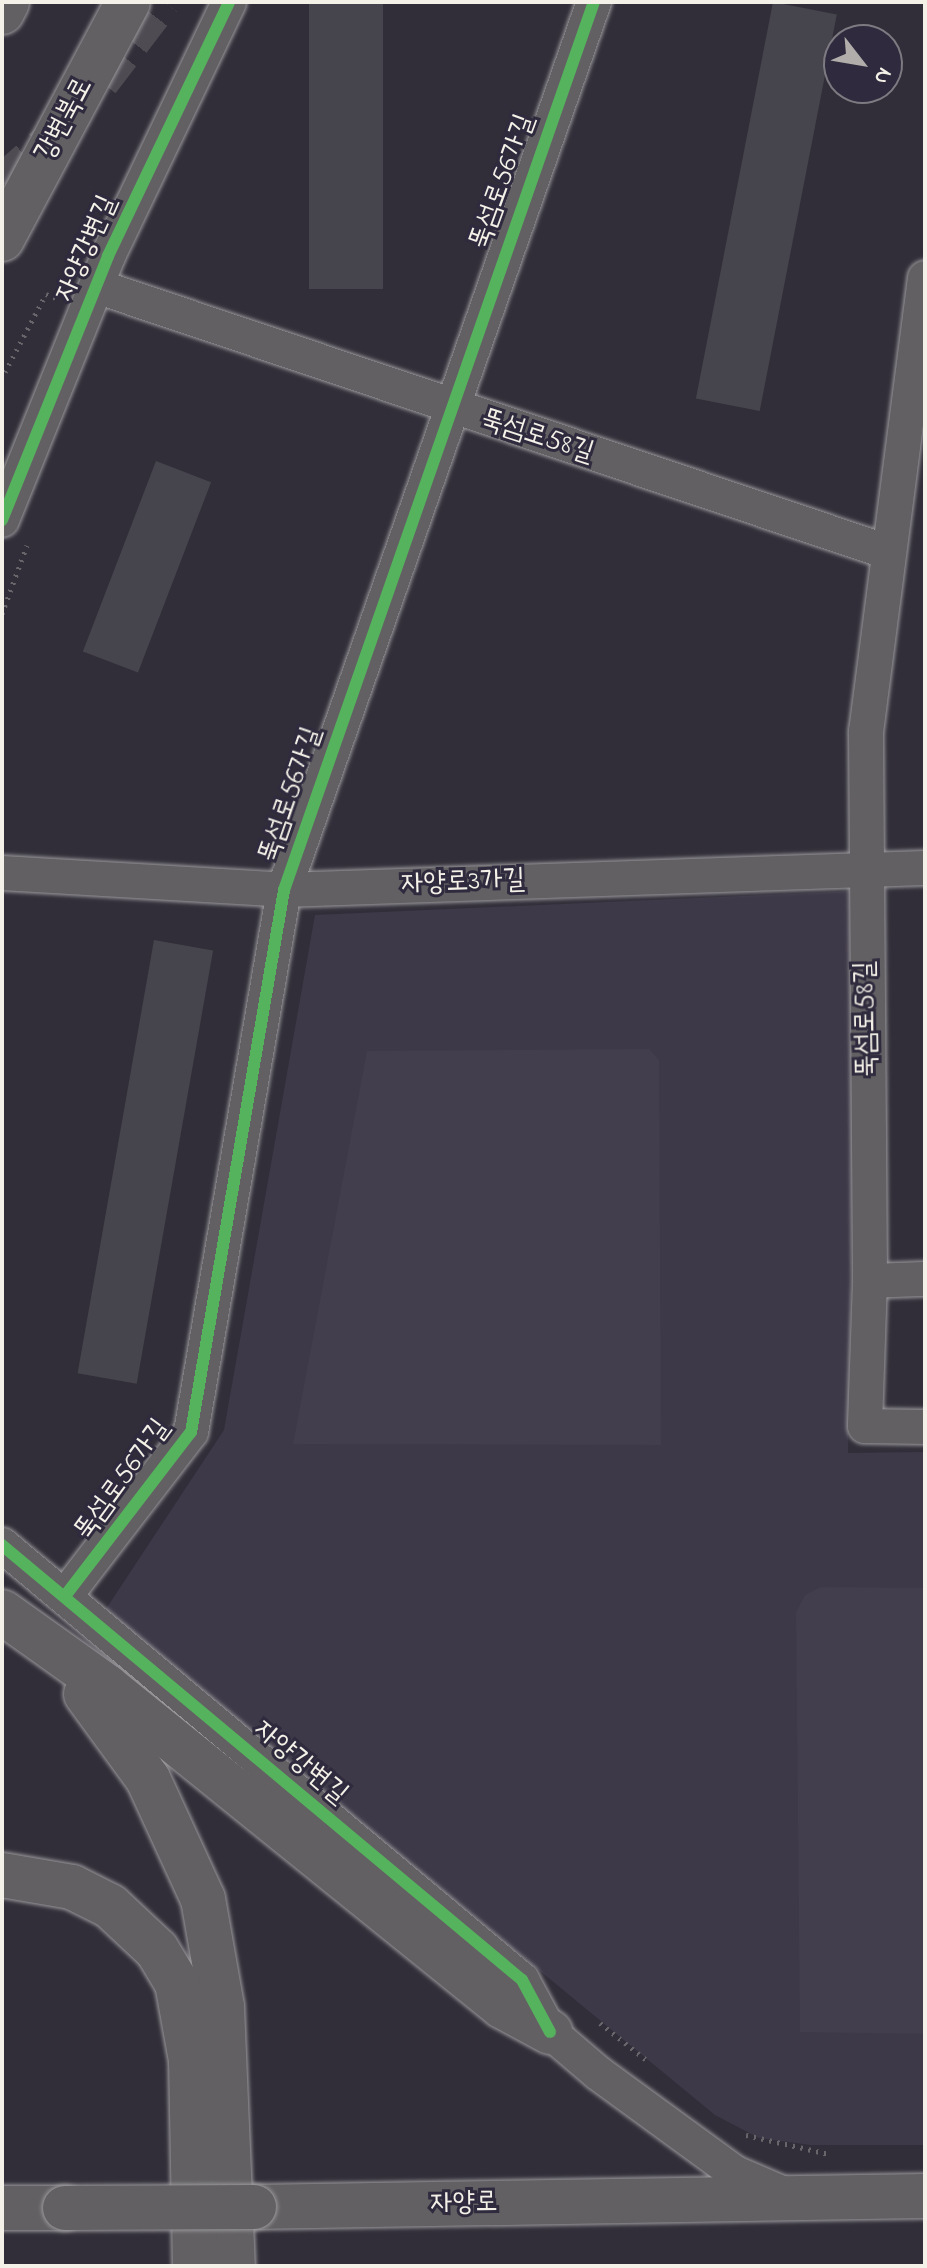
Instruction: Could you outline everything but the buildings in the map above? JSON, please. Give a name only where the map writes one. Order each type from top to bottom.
[{"type":"main road","points":[[2,12],[7,2]]},
{"type":"main road","name":"강변북로","points":[[2,239],[128,2]]},
{"type":"main road","points":[[2,1612],[42,1645],[107,1687],[502,2006],[550,2032]]},
{"type":"main road","points":[[42,1645],[127,1745],[170,1816],[203,1899],[222,2007],[233,2266]]},
{"type":"main road","points":[[2,1875],[72,1887],[110,1906],[157,1950],[177,1983],[191,2060],[195,2266]]},
{"type":"main road","name":"자양로","points":[[2,2208],[925,2196]]},
{"type":"street","name":"자양강변길","points":[[2,520],[96,286],[229,2]]},
{"type":"street","name":"뚝섬로56가길","points":[[65,1596],[191,1432],[284,890],[448,407],[594,2]]},
{"type":"street","name":"뚝섬로58길","points":[[925,278],[866,731],[870,1281],[865,1426],[925,1427]]},
{"type":"street","name":"뚝섬로58길","points":[[96,286],[448,407],[888,552]]},
{"type":"street","name":"자양로3가길","points":[[2,873],[284,890],[866,867],[925,868]]},
{"type":"street","points":[[870,1281],[925,1279]]},
{"type":"street","name":"자양강변길","points":[[2,1545],[522,1980],[550,2032],[679,2136],[735,2173],[796,2200]]},
{"type":"path","points":[[5,372],[46,294]]},
{"type":"shaded area","points":[[857,891],[848,1453],[925,1452],[925,2145],[811,2145],[759,2138],[715,2115],[104,1612],[224,1430],[315,915]]},
{"type":"shaded area","points":[[649,1049],[659,1060],[661,1445],[293,1444],[367,1051]]},
{"type":"shaded area","points":[[821,1587],[925,1588],[925,2034],[800,2032],[796,1613],[805,1595]]},
{"type":"tunnel","points":[[102,83],[164,2]]},
{"type":"tunnel","points":[[2,181],[47,141]]},
{"type":"cycle path","points":[[2,520],[108,256],[229,2]]},
{"type":"cycle path","points":[[65,1596],[191,1432],[284,890],[594,2]]},
{"type":"cycle path","points":[[2,1545],[522,1980],[550,2032]]}]
